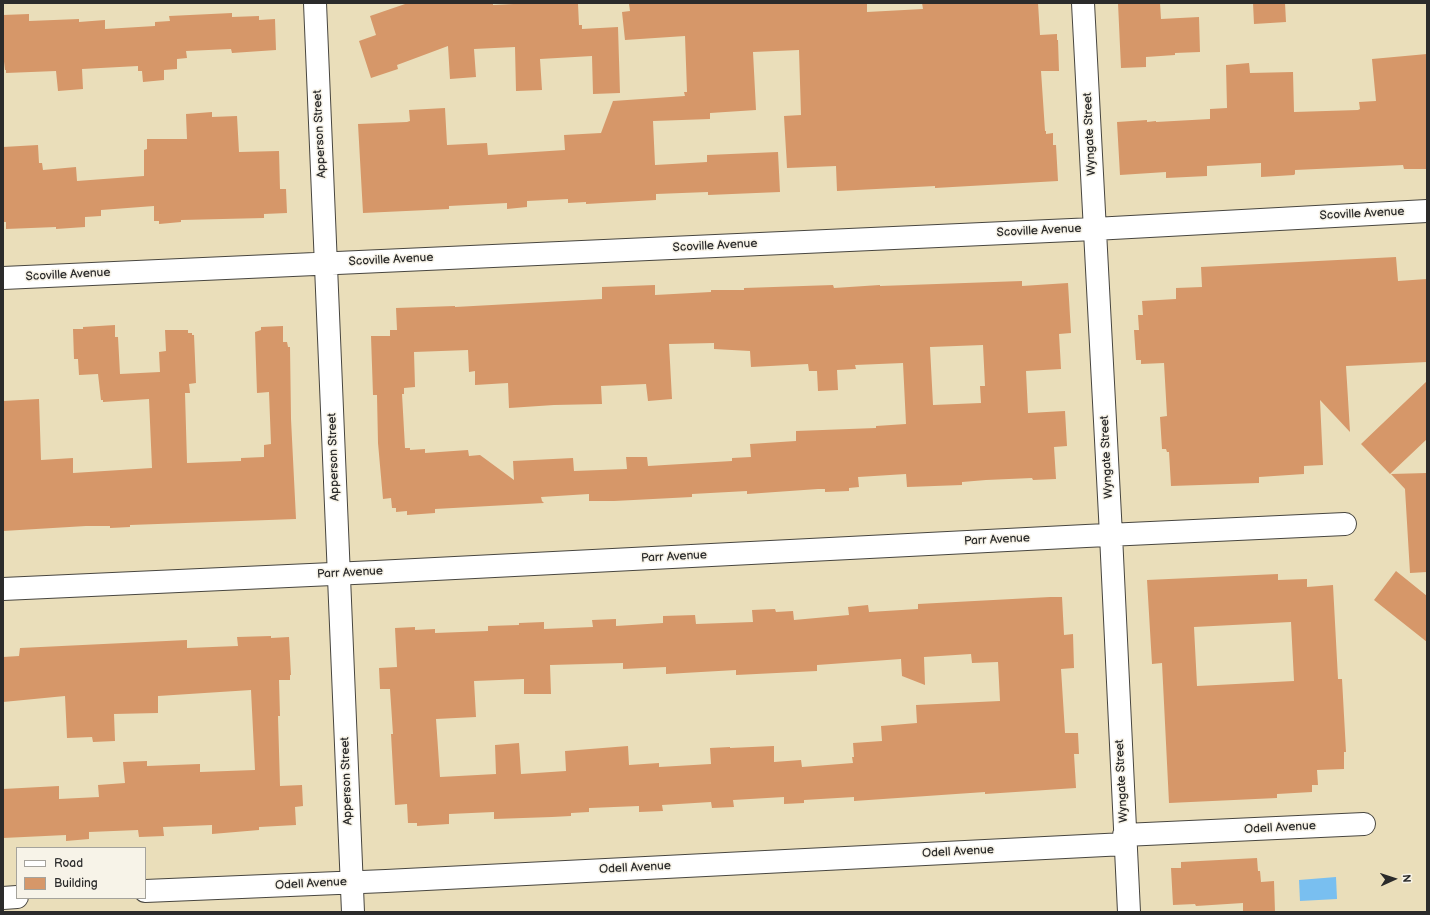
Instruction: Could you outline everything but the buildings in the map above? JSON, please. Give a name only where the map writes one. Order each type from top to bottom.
[{"type":"street","name":"Apperson Street","points":[[314,3],[353,912]]},
{"type":"street","name":"Wyngate Street","points":[[1083,3],[1111,535],[1124,839],[1129,912]]},
{"type":"street","name":"Scoville Avenue","points":[[3,278],[1094,229],[1427,211]]},
{"type":"street","name":"Parr Avenue","points":[[3,589],[1345,524]]},
{"type":"street","name":"Odell Avenue","points":[[146,891],[351,882],[1124,839],[1364,824]]},
{"type":"street","points":[[3,898],[16,897]]},
{"type":"water","points":[[1336,877],[1337,899],[1300,901],[1299,880]]}]
